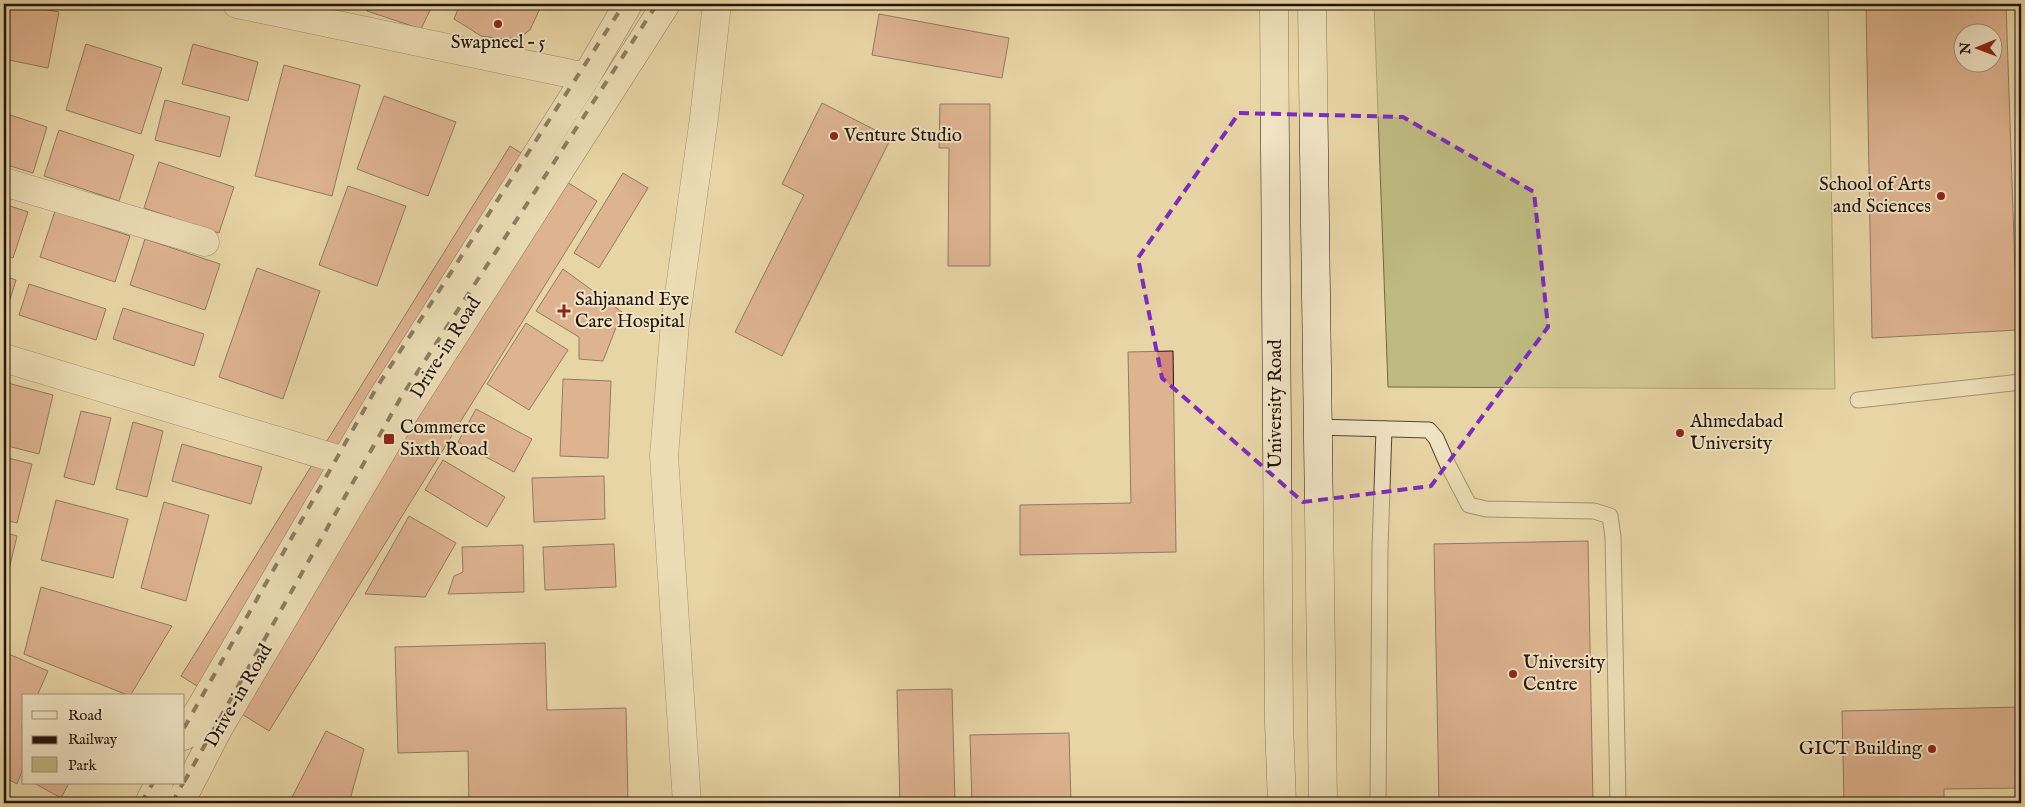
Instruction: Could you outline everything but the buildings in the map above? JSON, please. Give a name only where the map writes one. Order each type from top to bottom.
[{"type":"street","points":[[237,4],[586,78]]},
{"type":"street","name":"Drive-in Road","points":[[185,734],[384,394],[586,78],[628,4]]},
{"type":"street","name":"Drive-in Road","points":[[180,803],[217,731],[402,417],[666,4]]},
{"type":"street","points":[[687,803],[664,456],[675,323],[704,118],[717,4]]},
{"type":"street","name":"University Road","points":[[1274,4],[1279,723],[1282,803]]},
{"type":"street","points":[[1312,4],[1316,427],[1323,803]]},
{"type":"street","points":[[4,182],[205,242]]},
{"type":"street","points":[[4,358],[344,461]]},
{"type":"street","points":[[149,803],[158,784]]},
{"type":"lane","points":[[1858,400],[2021,382]]},
{"type":"lane","points":[[1316,427],[1429,430],[1436,438],[1447,463],[1470,505],[1486,509],[1594,511],[1610,516],[1613,537],[1618,803]]},
{"type":"lane","points":[[1378,803],[1380,549],[1384,429]]},
{"type":"highlighted area","points":[[1239,113],[1403,117],[1534,192],[1548,327],[1431,486],[1303,502],[1162,378],[1138,258]]},
{"type":"green space","points":[[1374,4],[1828,4],[1835,389],[1388,387]]},
{"type":"railway","points":[[185,726],[377,387],[624,4]]},
{"type":"railway","points":[[185,780],[400,399],[657,4]]},
{"type":"railway","points":[[141,803],[152,784]]},
{"type":"railway","points":[[172,803],[182,784]]},
{"type":"place","name":"Swapneel – 5","points":[[498,24]]},
{"type":"place","name":"Venture Studio","points":[[834,136]]},
{"type":"place","name":"School of Arts and Sciences","points":[[1941,196]]},
{"type":"place","name":"Sahjanand Eye Care Hospital","points":[[564,311]]},
{"type":"place","name":"Ahmedabad University","points":[[1680,433]]},
{"type":"place","name":"Commerce Sixth Road","points":[[389,439]]},
{"type":"place","name":"University Centre","points":[[1513,674]]},
{"type":"place","name":"GICT Building","points":[[1932,749]]}]
